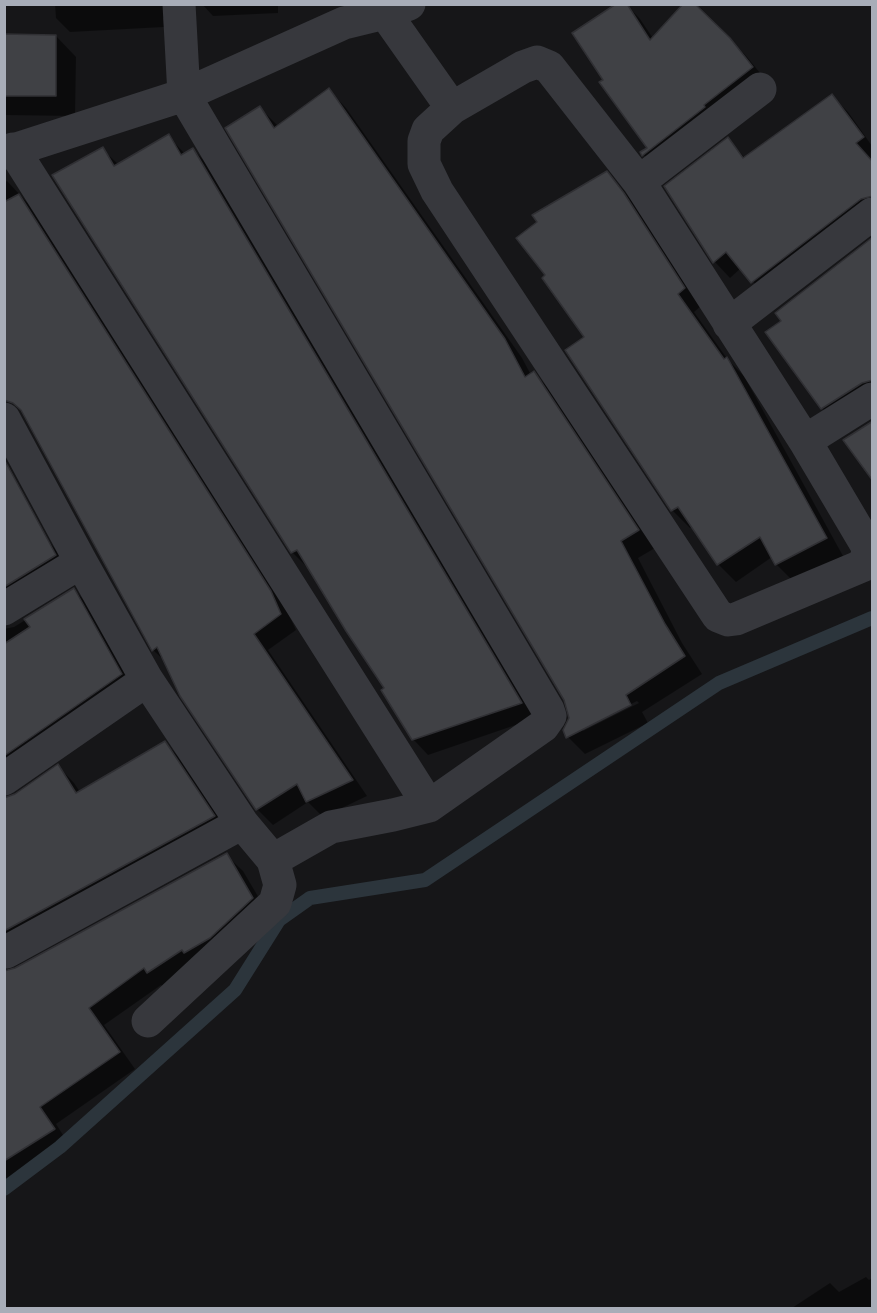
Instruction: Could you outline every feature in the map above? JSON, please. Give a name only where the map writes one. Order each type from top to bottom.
[{"type":"street","points":[[179,4],[183,95],[550,716],[543,726],[429,806],[331,827],[273,860]]},
{"type":"street","points":[[429,806],[9,151],[183,95],[344,14],[397,9],[452,108]]},
{"type":"street","points":[[537,62],[549,67],[639,182],[805,441],[869,549],[867,560],[859,569],[736,619],[728,620],[718,616],[437,191],[424,164],[424,141],[428,130],[452,108],[523,67],[537,62]]},
{"type":"street","points":[[639,182],[760,89]]},
{"type":"street","points":[[729,324],[873,214]]},
{"type":"street","points":[[805,441],[873,399]]},
{"type":"street","points":[[6,423],[147,680],[242,823],[273,860],[280,885],[274,903],[148,1021]]},
{"type":"street","points":[[4,609],[81,562]]},
{"type":"street","points":[[4,779],[147,680]]},
{"type":"street","points":[[6,952],[242,823]]},
{"type":"building","points":[[616,4],[627,4],[650,40],[683,4],[695,4],[730,38],[753,67],[642,156],[640,152],[647,148],[599,82],[603,80],[572,33]]},
{"type":"building","points":[[4,34],[56,35],[56,96],[4,96]]},
{"type":"building","points":[[329,88],[505,339],[525,377],[534,371],[639,530],[621,541],[665,624],[685,656],[626,695],[631,705],[566,738],[563,730],[569,718],[564,700],[225,128],[260,106],[274,128]]},
{"type":"building","points":[[832,94],[864,137],[856,143],[873,162],[873,196],[861,199],[751,283],[726,252],[713,263],[664,186],[728,137],[743,158]]},
{"type":"building","points":[[169,134],[181,155],[193,148],[522,703],[412,740],[381,690],[384,688],[297,550],[291,553],[52,175],[103,147],[114,166]]},
{"type":"building","points":[[607,171],[624,193],[685,288],[678,294],[724,359],[727,357],[827,538],[775,565],[760,537],[717,565],[678,507],[671,511],[565,350],[584,337],[542,278],[545,275],[516,238],[537,222],[532,215]]},
{"type":"building","points":[[19,194],[271,591],[281,614],[254,634],[353,780],[306,802],[297,784],[256,810],[180,696],[157,647],[152,651],[21,410],[13,403],[4,400],[4,202]]},
{"type":"building","points":[[873,237],[873,380],[862,383],[821,409],[765,332],[781,321],[775,313]]},
{"type":"building","points":[[873,421],[873,481],[843,440]]},
{"type":"building","points":[[4,459],[56,555],[4,587]]},
{"type":"building","points":[[74,588],[122,674],[4,756],[4,644],[30,627],[24,619]]},
{"type":"building","points":[[165,741],[215,816],[4,931],[4,798],[15,794],[58,764],[76,793]]},
{"type":"building","points":[[227,853],[253,898],[210,938],[184,953],[182,950],[147,973],[144,968],[89,1008],[120,1052],[40,1107],[55,1129],[4,1161],[4,971],[15,968]]},
{"type":"waterway","points":[[4,1189],[60,1147],[235,990],[279,920],[310,898],[425,880],[719,683],[872,618]]}]
